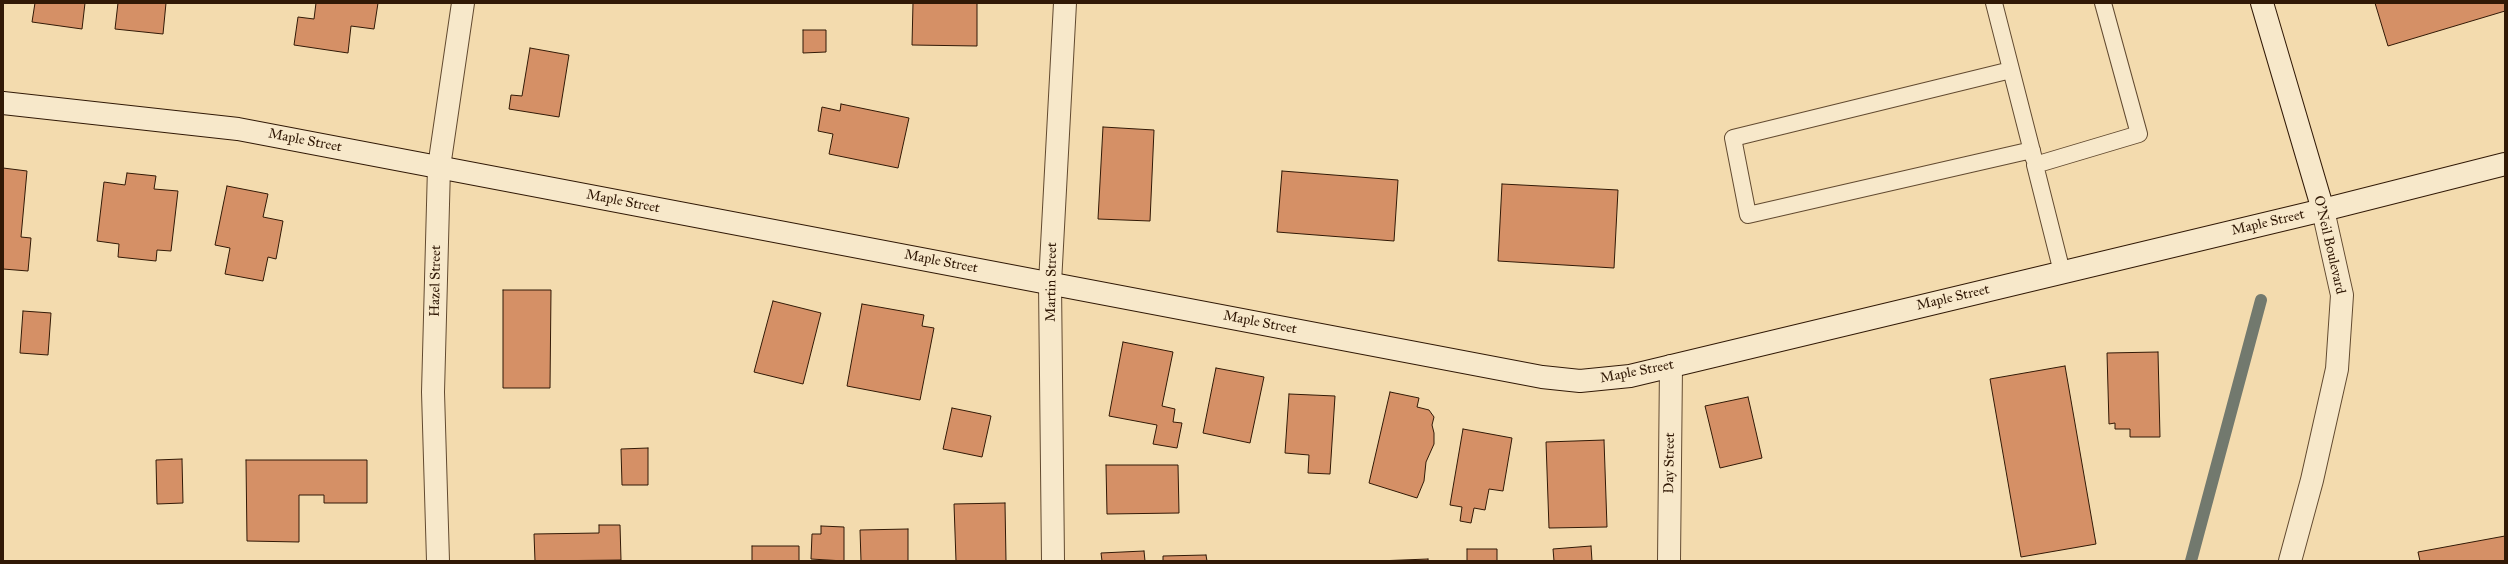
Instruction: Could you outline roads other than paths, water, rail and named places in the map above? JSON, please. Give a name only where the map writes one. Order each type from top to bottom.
[{"type":"main road","name":"Hazel Street","points":[[438,561],[433,392],[439,167],[463,3]]},
{"type":"main road","name":"Martin Street","points":[[1053,561],[1050,283],[1065,3]]},
{"type":"main road","name":"O'Neil Boulevard","points":[[2262,3],[2323,210],[2342,295],[2337,369],[2312,480],[2290,561]]},
{"type":"main road","name":"Maple Street","points":[[3,103],[238,129],[1562,380],[1614,379],[1671,366],[2323,210],[2505,164]]},
{"type":"main road","name":"Day Street","points":[[1669,561],[1671,366]]},
{"type":"lane","points":[[1994,3],[2062,272]]},
{"type":"lane","points":[[2011,70],[1733,138],[1748,215],[2139,134],[2103,3]]},
{"type":"waterway","points":[[2191,561],[2261,300]]}]
